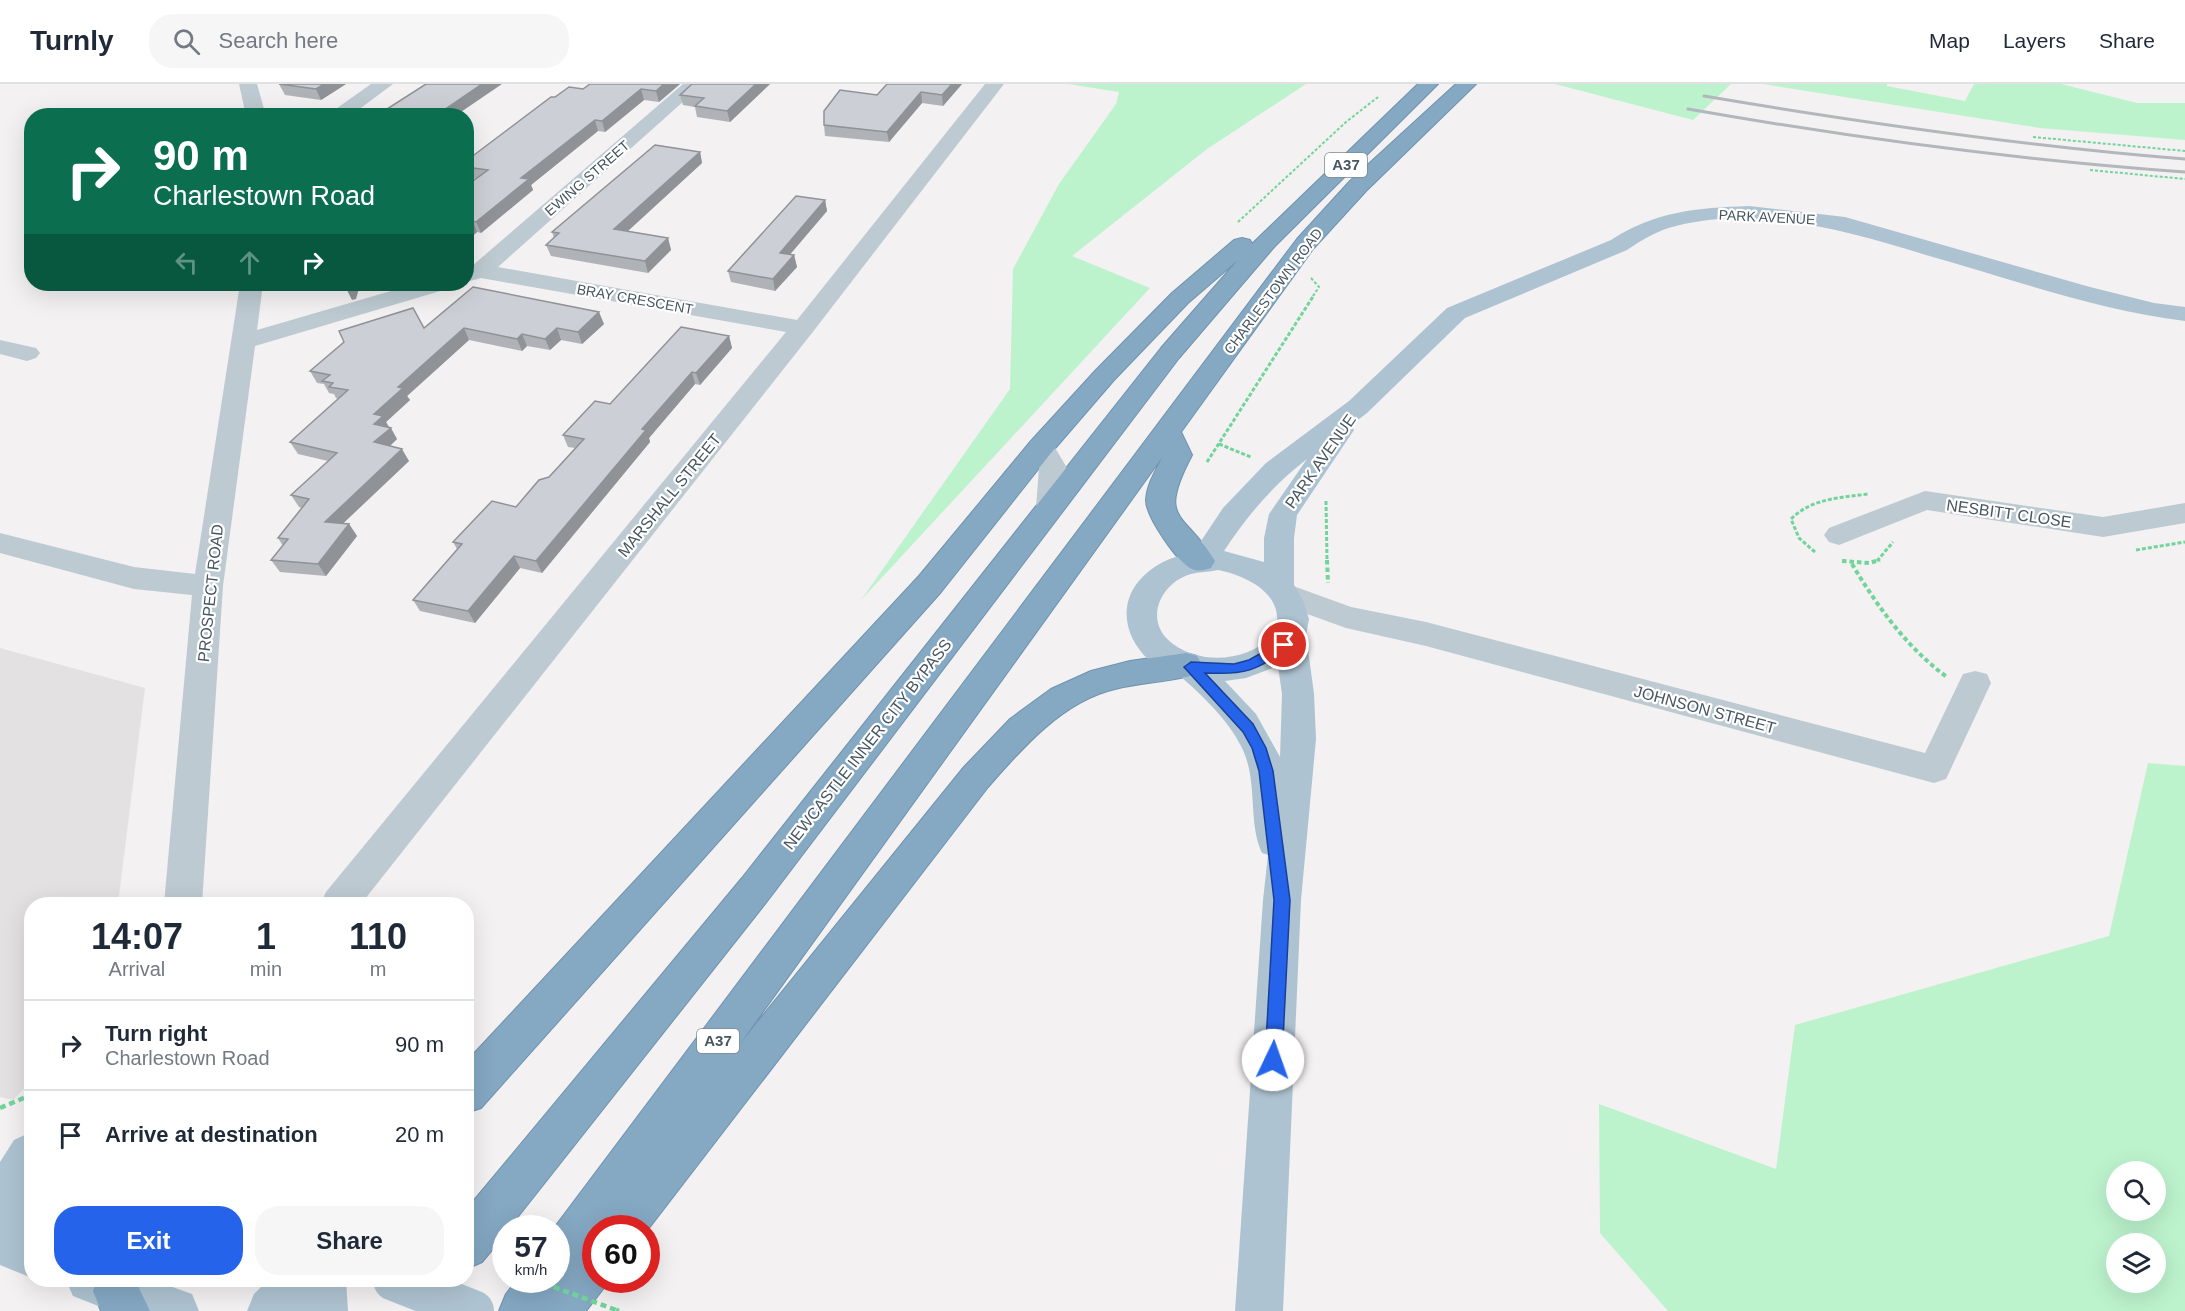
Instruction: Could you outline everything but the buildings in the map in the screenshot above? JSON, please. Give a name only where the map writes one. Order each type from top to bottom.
[{"type":"highway","name":"CHARLESTOWN ROAD","points":[[1267,241],[1430,84]]},
{"type":"highway","name":"CHARLESTOWN ROAD","points":[[1167,431],[1305,244],[1358,186],[1467,84]]},
{"type":"highway","points":[[474,1083],[930,584],[1041,447],[1105,375],[1180,298],[1242,244],[1267,241]]},
{"type":"highway","name":"NEWCASTLE INNER CITY BYPASS","points":[[474,1236],[748,898],[1170,353],[1267,241]]},
{"type":"highway","points":[[1167,431],[1178,455],[1161,488],[1161,507],[1172,530],[1202,560]]},
{"type":"highway","name":"A37","points":[[570,1245],[1167,431]]},
{"type":"highway","points":[[631,1215],[976,777],[1007,742],[1043,712],[1078,689],[1113,678],[1188,666]]},
{"type":"highway","points":[[556,1311],[582,1278]]},
{"type":"highway","points":[[414,1311],[434,1287]]},
{"type":"highway","points":[[523,1311],[536,1293]]},
{"type":"main road","name":"PARK AVENUE","points":[[1202,560],[1233,515],[1276,469],[1358,407],[1456,313],[1618,245],[1639,232],[1669,220],[1705,214],[1779,215],[1845,224],[2083,293],[2154,310],[2185,314]]},
{"type":"main road","name":"PARK AVENUE","points":[[1282,591],[1279,538],[1283,514],[1358,407]]},
{"type":"main road","points":[[1259,1311],[1282,900],[1299,739],[1291,609],[1282,591],[1264,574],[1241,564],[1202,560],[1178,566],[1156,578],[1141,599],[1139,610],[1142,627],[1148,637],[1169,657],[1188,666],[1240,718],[1259,748],[1268,782],[1282,900]]},
{"type":"main road","points":[[1188,666],[1234,669],[1253,664],[1278,650],[1291,632]]},
{"type":"main road","points":[[0,1203],[23,1153]]},
{"type":"main road","points":[[0,1222],[24,1208]]},
{"type":"main road","points":[[0,1242],[24,1252]]},
{"type":"main road","points":[[271,1311],[293,1287]]},
{"type":"main road","points":[[323,1287],[324,1311]]},
{"type":"main road","points":[[412,1287],[472,1311]]},
{"type":"main road","points":[[110,1294],[175,1311]]},
{"type":"street","points":[[248,84],[254,108]]},
{"type":"street","points":[[348,108],[384,84]]},
{"type":"street","name":"EWING STREET","points":[[474,272],[694,84]]},
{"type":"street","name":"MARSHALL STREET","points":[[345,897],[803,328],[995,84]]},
{"type":"street","name":"BRAY CRESCENT","points":[[474,273],[803,328]]},
{"type":"street","name":"PROSPECT ROAD","points":[[184,897],[208,586],[249,291]]},
{"type":"street","points":[[243,342],[415,291]]},
{"type":"street","points":[[0,347],[27,353]]},
{"type":"street","points":[[1041,447],[1053,468],[1050,508]]},
{"type":"street","name":"NESBITT CLOSE","points":[[1839,535],[1925,500],[2103,527],[2185,513]]},
{"type":"street","points":[[0,543],[134,578],[208,586]]},
{"type":"street","name":"JOHNSON STREET","points":[[1282,591],[1346,617],[1384,627],[1426,634],[1934,768],[1973,687]]},
{"type":"street","name":"JOHNSON STREET","points":[[1291,632],[1347,626],[1384,627]]},
{"type":"path","points":[[2033,137],[2185,151]]},
{"type":"path","points":[[2090,170],[2185,179]]},
{"type":"path","points":[[1203,468],[1319,287]]},
{"type":"path","points":[[1219,444],[1259,460]]},
{"type":"path","points":[[1326,497],[1328,591]]},
{"type":"path","points":[[1852,563],[1864,586],[1936,670],[1973,687]]},
{"type":"path","points":[[0,1108],[24,1098]]},
{"type":"path","points":[[569,1293],[617,1311]]},
{"type":"shaded area","points":[[0,648],[145,688],[119,897],[24,897],[24,1089],[13,1100],[0,1097]]},
{"type":"green space","points":[[1068,84],[1306,84],[1207,149],[1072,256],[1150,288],[861,600],[1010,389],[1013,269],[1059,184],[1116,104],[1119,92]]},
{"type":"green space","points":[[1555,84],[1731,84],[1693,120]]},
{"type":"green space","points":[[1763,84],[1887,84],[1887,86],[1965,101],[1974,84],[2061,84],[2137,103],[2185,103],[2185,140],[2040,128]]},
{"type":"green space","points":[[2148,763],[2185,766],[2185,1311],[1668,1311],[1600,1233],[1599,1104],[1776,1169],[1795,1025],[2109,936]]},
{"type":"railway","points":[[1704,96],[1944,133],[2185,159]]},
{"type":"railway","points":[[1688,109],[1936,147],[2185,172]]},
{"type":"route","points":[[1273,1060],[1282,900],[1266,771],[1259,748],[1248,728],[1191,667],[1234,669],[1269,657],[1284,645]]}]
